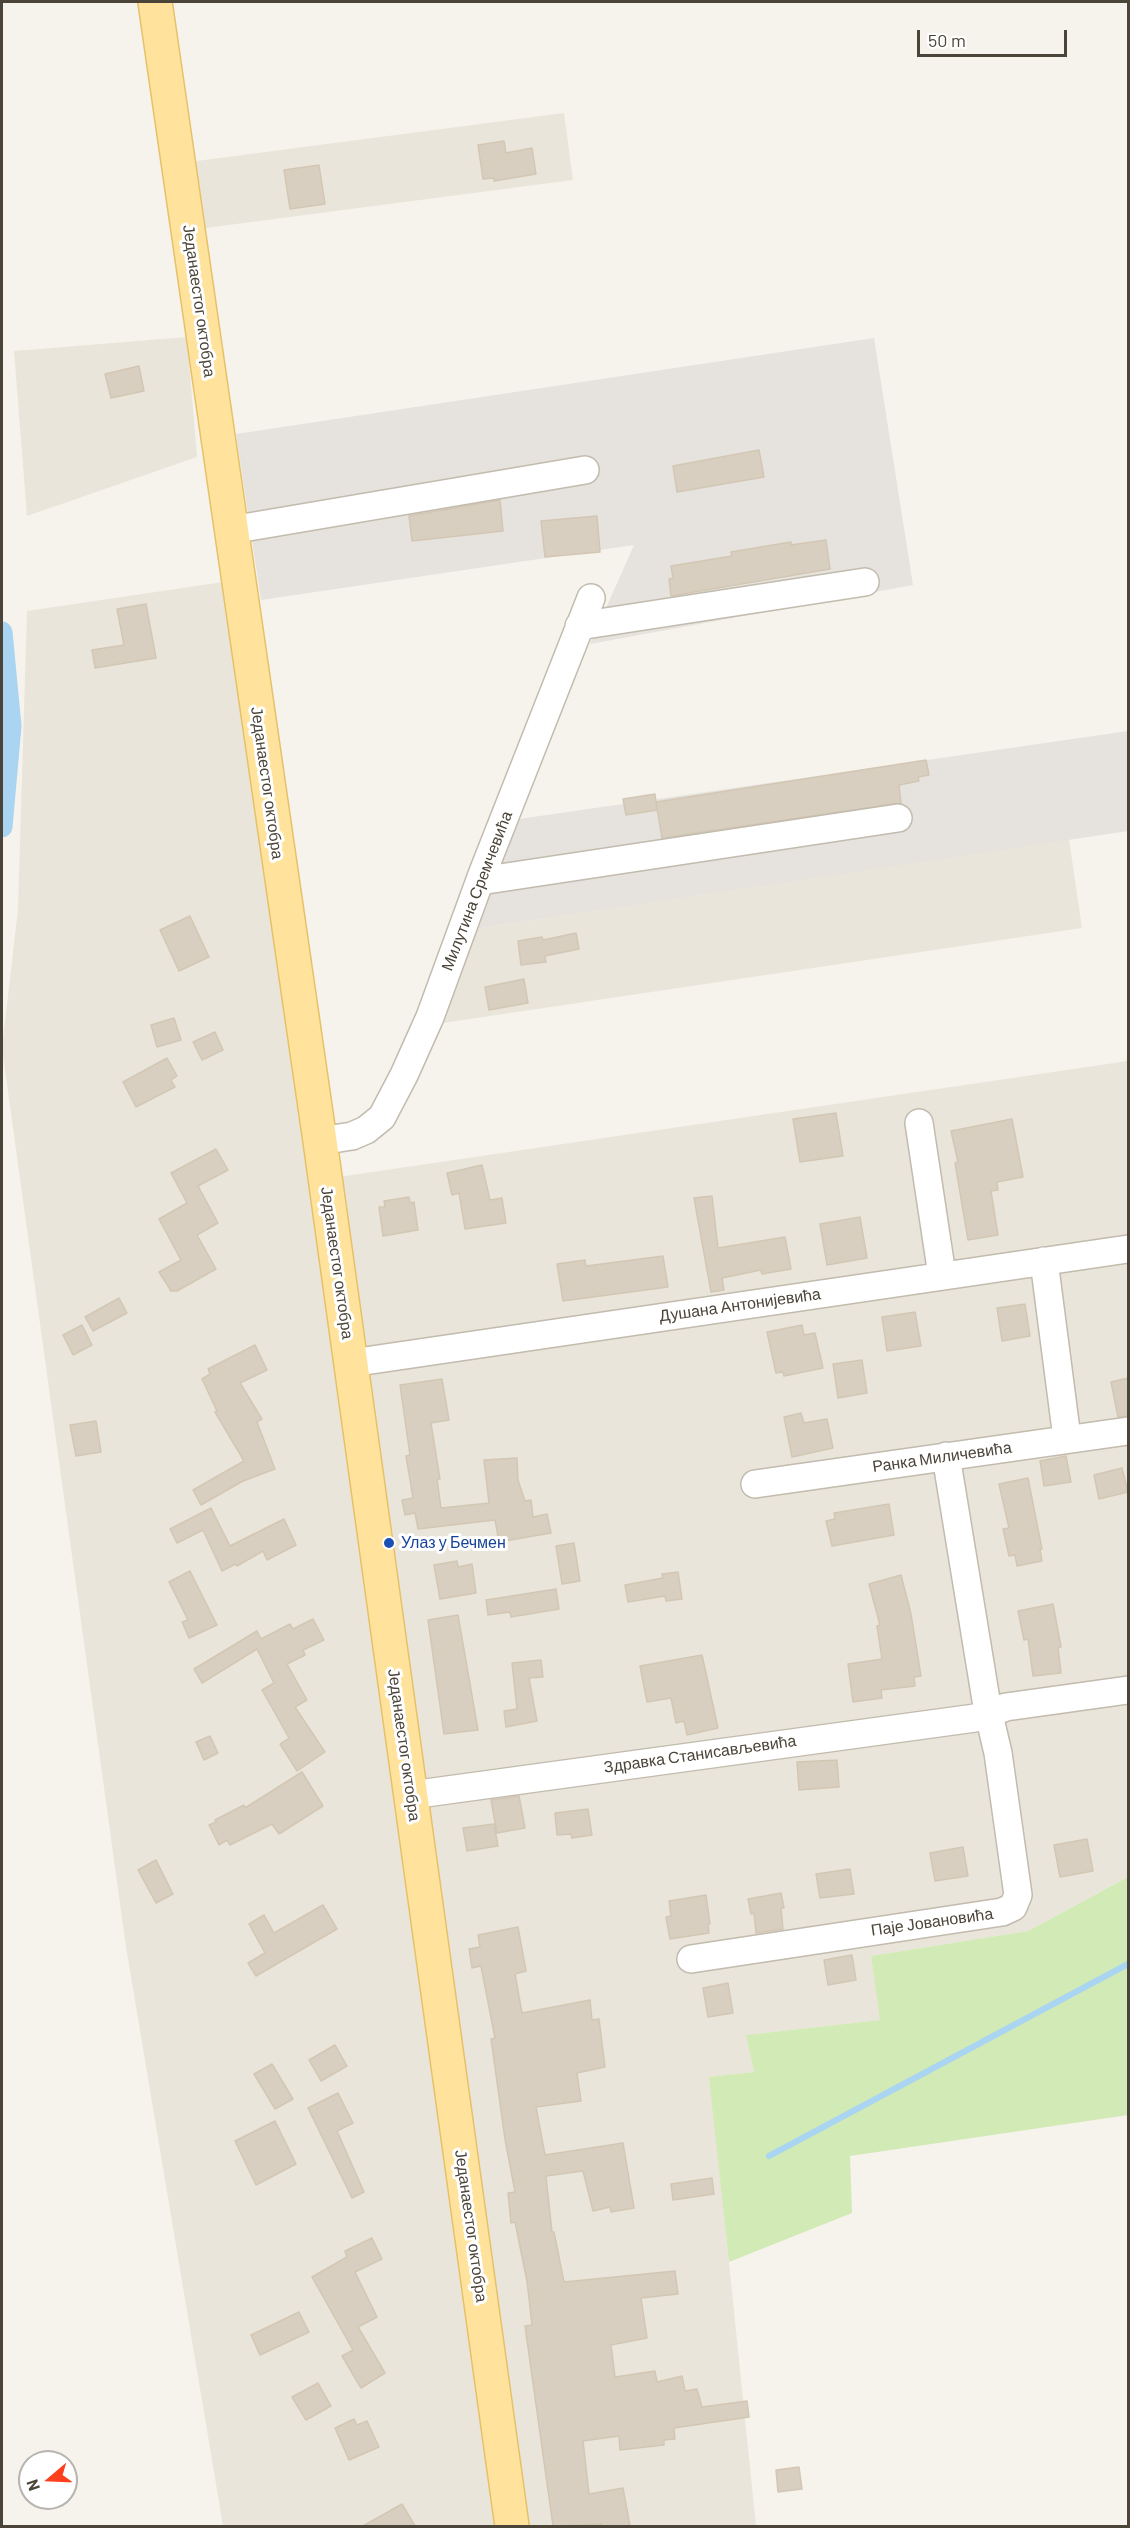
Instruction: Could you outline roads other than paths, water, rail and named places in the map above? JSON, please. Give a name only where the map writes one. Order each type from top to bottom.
[{"type":"main road","name":"Једанаестог октобра","points":[[155,2],[320,1141],[512,2526]]},
{"type":"street","points":[[231,530],[585,470]]},
{"type":"street","points":[[579,626],[865,582]]},
{"type":"street","name":"Милутина Сремчевића","points":[[320,1141],[351,1136],[366,1130],[382,1117],[404,1076],[430,1017],[480,881],[591,598]]},
{"type":"street","points":[[480,881],[898,818]]},
{"type":"street","points":[[919,1123],[942,1275]]},
{"type":"street","name":"Душана Антонијевића","points":[[351,1362],[1128,1249]]},
{"type":"street","points":[[1044,1261],[1067,1438]]},
{"type":"street","name":"Ранка Миличевића","points":[[755,1484],[1128,1431]]},
{"type":"street","points":[[946,1456],[988,1713]]},
{"type":"street","name":"Здравка Станисављевића","points":[[411,1795],[975,1718],[1006,1707],[1128,1690]]},
{"type":"street","name":"Паје Јовановића","points":[[691,1959],[1002,1912],[1013,1907],[1018,1895],[998,1753],[988,1713]]},
{"type":"waterway","points":[[2,632],[11,726],[2,827]]},
{"type":"waterway","points":[[769,2156],[1128,1964]]},
{"type":"place","name":"Улаз у Бечмен","points":[[389,1543]]}]
